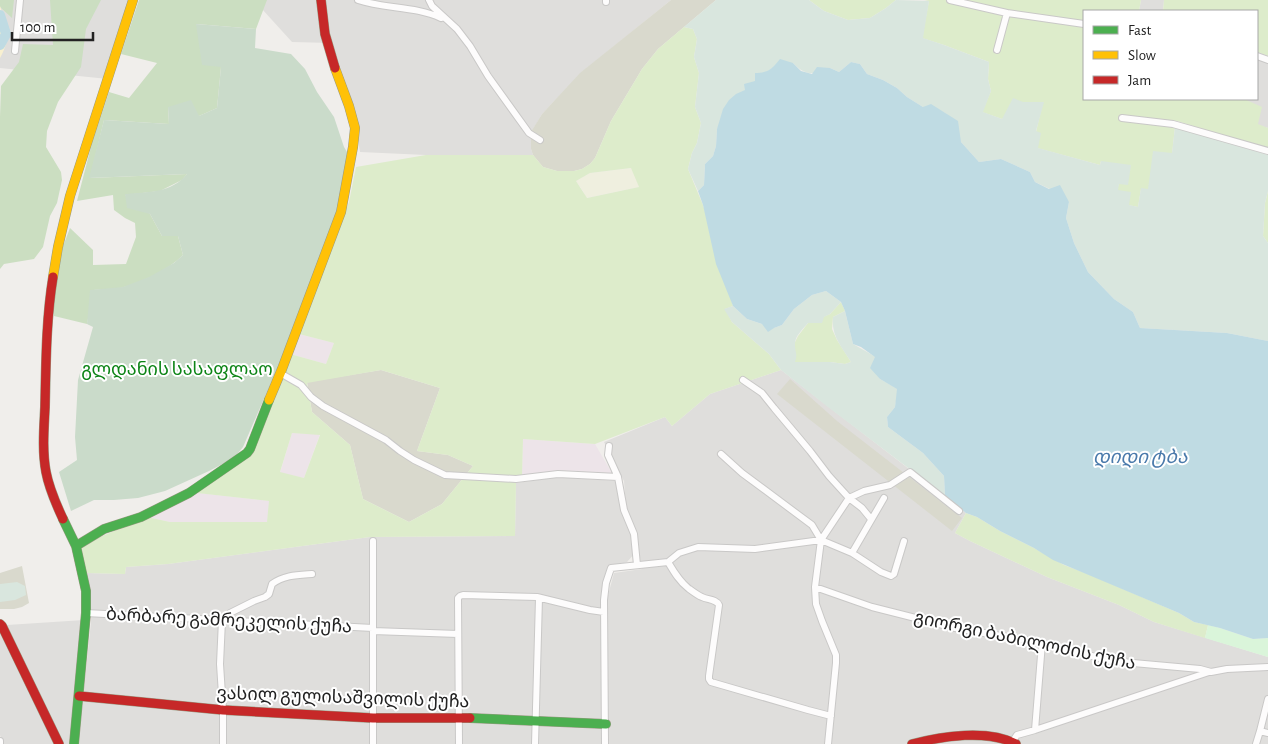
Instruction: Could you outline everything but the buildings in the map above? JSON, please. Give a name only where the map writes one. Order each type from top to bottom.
[{"type":"street","points":[[15,51],[20,0]]},
{"type":"street","points":[[74,744],[86,613],[86,591],[76,546],[51,490],[46,472],[44,445],[46,340],[50,295],[58,247],[70,196],[133,0]]},
{"type":"street","points":[[76,546],[104,529],[141,517],[190,493],[247,454],[250,449],[341,212],[354,147],[355,128],[331,57],[325,34],[321,0]]},
{"type":"street","points":[[358,0],[430,13],[446,20]]},
{"type":"street","points":[[429,0],[432,6],[456,29],[470,46],[488,76],[529,133],[540,140]]},
{"type":"street","points":[[950,0],[1007,12],[1083,24]]},
{"type":"street","points":[[997,50],[1007,12]]},
{"type":"street","points":[[1122,118],[1173,124],[1268,151]]},
{"type":"street","points":[[280,373],[301,385],[311,397],[323,406],[386,440],[414,460],[445,475],[516,479],[558,474],[618,477]]},
{"type":"street","points":[[743,380],[762,393],[829,476],[871,519]]},
{"type":"street","points":[[609,446],[608,454],[618,477],[624,510],[634,534],[637,565]]},
{"type":"street","points":[[721,454],[812,525],[821,540]]},
{"type":"street","points":[[828,744],[836,655],[816,604],[815,588],[821,540],[849,498],[864,491],[890,486],[910,472],[959,511]]},
{"type":"street","points":[[852,552],[884,498]]},
{"type":"street","points":[[605,744],[604,600],[606,583],[612,568],[668,562],[679,553],[698,547],[756,549],[821,540],[852,552],[881,572],[891,576],[894,574],[904,541]]},
{"type":"street","points":[[373,541],[373,744]]},
{"type":"street","points":[[668,562],[677,578],[688,588],[702,597],[718,602],[709,676],[711,682],[831,716]]},
{"type":"street","points":[[223,744],[220,664],[222,620],[230,613],[254,601],[266,598],[272,584],[277,580],[286,576],[312,574]]},
{"type":"street","name":"გიორგი ბაბილოძის ქუჩა","points":[[815,588],[872,607],[954,628],[1042,643],[1111,661],[1200,669],[1210,672],[1268,667]]},
{"type":"street","points":[[459,744],[458,598],[460,596],[539,598],[604,612]]},
{"type":"street","points":[[535,744],[539,598]]},
{"type":"street","name":"ბარბარე გამრეკელის ქუჩა","points":[[86,613],[458,634]]},
{"type":"street","points":[[0,624],[58,744]]},
{"type":"street","points":[[1036,730],[1042,643]]},
{"type":"street","points":[[912,744],[938,738],[961,736],[990,736],[1004,738],[1014,743],[1017,735],[1210,672]]},
{"type":"street","name":"ვასილ გულისაშვილის ქუჩა","points":[[79,696],[223,710],[373,718],[459,717],[606,724]]},
{"type":"street","points":[[1256,744],[1268,699]]},
{"type":"street","points":[[1260,731],[1268,733]]},
{"type":"shaded area","points":[[0,0],[132,0],[108,79],[0,68]]},
{"type":"shaded area","points":[[209,0],[671,0],[581,73],[542,114],[531,133],[533,155],[426,155],[360,152],[352,101],[332,43],[292,42],[262,9]]},
{"type":"shaded area","points":[[671,0],[716,0],[658,49],[642,69],[611,121],[595,158],[590,164],[574,171],[557,171],[543,167],[533,155],[531,149],[531,132],[542,114],[580,73]]},
{"type":"shaded area","points":[[716,0],[809,0],[824,11],[848,20],[870,18],[896,0],[929,1],[923,38],[989,62],[988,79],[991,91],[983,112],[1002,119],[1013,98],[1023,102],[1044,102],[1036,131],[1041,133],[1038,148],[1100,165],[1101,161],[1131,165],[1128,185],[1119,184],[1118,190],[1131,192],[1129,205],[1138,207],[1141,188],[1148,189],[1153,151],[1172,153],[1175,127],[1268,155],[1268,191],[1265,203],[1263,236],[1268,243],[1268,341],[1227,333],[1140,328],[1133,312],[1114,299],[1088,272],[1074,243],[1066,218],[1069,202],[1050,189],[1035,182],[1030,172],[1001,159],[979,162],[961,142],[945,113],[937,109],[923,107],[897,88],[867,74],[860,64],[851,62],[839,72],[830,68],[810,73],[802,71],[793,63],[774,67],[765,73],[746,90],[717,129],[716,146],[713,156],[705,164],[704,185],[698,191],[688,169],[697,143],[701,123],[695,107],[699,73],[694,57],[697,39],[693,29],[684,27]]},
{"type":"shaded area","points":[[1141,0],[1164,0],[1163,10],[1139,10]]},
{"type":"shaded area","points":[[1258,52],[1268,56],[1268,128],[1258,125],[1245,100],[1258,100]]},
{"type":"shaded area","points":[[826,291],[841,302],[830,314],[824,317],[822,323],[808,323],[799,333],[795,342],[795,362],[845,364],[851,362],[835,336],[833,324],[833,317],[845,311],[853,344],[876,357],[880,379],[898,389],[895,407],[887,417],[888,427],[923,453],[944,476],[945,496],[781,370],[769,354],[732,322],[724,309],[733,306],[747,319],[774,328],[782,325],[794,309],[812,295]]},
{"type":"shaded area","points":[[299,334],[334,343],[326,364],[290,354]]},
{"type":"shaded area","points":[[381,370],[440,388],[417,451],[448,455],[473,466],[442,504],[409,522],[363,499],[350,445],[312,412],[307,382]]},
{"type":"shaded area","points":[[781,370],[966,513],[955,533],[1047,577],[1119,605],[1154,622],[1268,657],[1268,744],[607,744],[607,599],[614,573],[642,569],[637,541],[626,506],[624,481],[604,442],[665,417],[672,426],[710,394]]},
{"type":"shaded area","points":[[790,379],[837,421],[962,518],[952,531],[777,394]]},
{"type":"shaded area","points":[[292,433],[320,434],[304,478],[280,473]]},
{"type":"shaded area","points":[[523,439],[595,444],[613,475],[522,476]]},
{"type":"shaded area","points":[[553,478],[617,481],[634,541],[635,553],[627,562],[608,568],[601,599],[601,744],[78,744],[91,622],[86,573],[125,574],[126,567],[168,564],[370,537],[515,536],[516,483]]},
{"type":"shaded area","points":[[198,493],[270,501],[267,522],[170,522],[147,517]]},
{"type":"shaded area","points":[[22,566],[29,603],[14,609],[0,609],[0,573]]},
{"type":"shaded area","points":[[17,582],[25,586],[26,595],[15,600],[0,602],[0,584]]},
{"type":"shaded area","points":[[84,620],[72,744],[61,744],[7,625]]},
{"type":"shaded area","points":[[0,628],[58,744],[3,744],[0,735]]},
{"type":"green space","points":[[0,0],[14,0],[12,18],[0,7]]},
{"type":"green space","points":[[50,0],[101,0],[86,29],[81,67],[58,102],[47,131],[46,147],[61,172],[62,180],[57,203],[50,216],[43,247],[34,259],[4,264],[0,269],[1,86],[19,62],[23,44],[53,45]]},
{"type":"green space","points":[[139,0],[267,0],[256,29],[196,24],[221,67],[217,108],[199,116],[168,107],[169,124],[104,120],[90,178],[187,174],[182,180],[160,191],[125,195],[150,214],[162,236],[178,236],[183,255],[163,270],[140,282],[120,288],[93,290],[87,324],[54,316],[53,295],[62,249],[70,228],[93,250],[93,265],[126,264],[136,237],[135,223],[114,210],[113,195],[77,201],[92,143],[109,92],[129,98],[157,63],[121,54]]},
{"type":"green space","points":[[809,0],[896,0],[870,18],[848,20],[824,11]]},
{"type":"green space","points":[[924,0],[1141,0],[1139,10],[1083,10],[1083,100],[1246,100],[1262,107],[1258,124],[1268,128],[1268,149],[1177,121],[1172,154],[1148,190],[1141,189],[1138,207],[1128,205],[1117,190],[1119,184],[1101,161],[1100,165],[1037,148],[1036,132],[1043,102],[1023,102],[1002,119],[982,112],[991,91],[988,79],[989,62],[922,38],[929,1]]},
{"type":"green space","points":[[1164,0],[1268,0],[1268,56],[1258,52],[1258,10],[1163,10]]},
{"type":"green space","name":"გლდანის სასაფლაო","points":[[196,24],[256,29],[255,48],[291,54],[305,69],[317,92],[334,117],[344,147],[350,157],[340,205],[283,355],[243,447],[234,458],[165,491],[138,498],[94,500],[71,511],[59,472],[77,460],[75,437],[78,380],[93,327],[87,324],[90,290],[123,287],[149,277],[174,263],[183,255],[178,236],[162,236],[150,214],[127,208],[125,194],[150,192],[167,188],[174,185],[187,174],[89,178],[104,120],[169,124],[168,107],[191,100],[199,116],[217,108],[221,67],[202,65]]},
{"type":"green space","points":[[684,27],[693,29],[697,39],[694,57],[699,73],[695,107],[701,123],[697,143],[688,169],[703,205],[733,306],[725,309],[732,322],[769,354],[781,370],[710,394],[672,426],[665,417],[595,444],[523,439],[522,476],[513,476],[516,483],[515,536],[370,537],[168,564],[126,567],[125,574],[86,573],[79,546],[147,517],[170,522],[267,522],[269,501],[197,493],[198,489],[248,456],[290,354],[326,364],[334,343],[299,334],[349,202],[356,167],[426,155],[533,155],[543,167],[557,171],[582,169],[595,158],[611,121],[642,69],[658,49]],"holes":[[[631,168],[639,187],[587,198],[576,181],[590,173]],[[381,370],[440,388],[417,451],[448,455],[473,466],[442,504],[409,522],[363,499],[350,445],[312,412],[307,383]],[[292,433],[320,435],[304,478],[280,472]]]},
{"type":"green space","points":[[632,168],[639,187],[586,198],[576,181],[590,173]]},
{"type":"green space","points":[[1268,191],[1268,243],[1263,236],[1265,203]]},
{"type":"green space","points":[[841,302],[845,311],[833,317],[832,329],[851,362],[845,364],[795,362],[794,344],[798,336],[808,323],[830,314]]},
{"type":"green space","points":[[966,513],[977,517],[1064,565],[1179,613],[1194,622],[1208,625],[1205,638],[1154,622],[1119,605],[1047,577],[970,541],[955,533]]},
{"type":"green space","points":[[1208,625],[1253,639],[1268,638],[1268,657],[1205,638]]},
{"type":"sand","points":[[0,6],[8,34],[0,58]]},
{"type":"water","name":"დიდი ტბა","points":[[780,59],[793,63],[801,71],[812,74],[817,67],[830,68],[839,72],[851,62],[860,64],[867,74],[897,88],[923,107],[931,104],[958,121],[961,142],[979,162],[1001,159],[1030,172],[1035,182],[1049,189],[1060,185],[1069,202],[1066,218],[1074,243],[1088,272],[1114,299],[1133,312],[1140,328],[1227,333],[1268,341],[1268,638],[1253,639],[1194,622],[1179,613],[1053,560],[977,517],[966,513],[945,496],[944,476],[923,453],[888,427],[887,417],[895,407],[897,389],[880,379],[870,368],[875,357],[853,344],[841,302],[826,291],[812,295],[794,309],[782,325],[768,332],[762,324],[747,319],[733,306],[716,264],[703,205],[698,191],[704,185],[705,164],[713,156],[716,146],[717,129],[723,109],[729,100],[745,90],[744,84],[755,81],[755,73],[769,70]]},
{"type":"waterway","points":[[0,15],[6,34],[0,45]]},
{"type":"traffic: fast","points":[[76,546],[104,529],[141,517],[189,493],[247,453],[269,400]]},
{"type":"traffic: fast","points":[[63,519],[76,546],[86,591],[86,613],[74,744]]},
{"type":"traffic: fast","points":[[470,718],[606,724]]},
{"type":"traffic: slow","points":[[53,277],[70,196],[133,0]]},
{"type":"traffic: slow","points":[[269,400],[341,212],[355,128],[335,68]]},
{"type":"traffic: jam","points":[[321,0],[325,34],[335,68]]},
{"type":"traffic: jam","points":[[53,277],[47,342],[44,448],[47,478],[63,519]]},
{"type":"traffic: jam","points":[[0,624],[59,744]]},
{"type":"traffic: jam","points":[[79,696],[223,710],[373,718],[470,718]]},
{"type":"traffic: jam","points":[[912,744],[965,735],[1005,739],[1016,744]]}]
